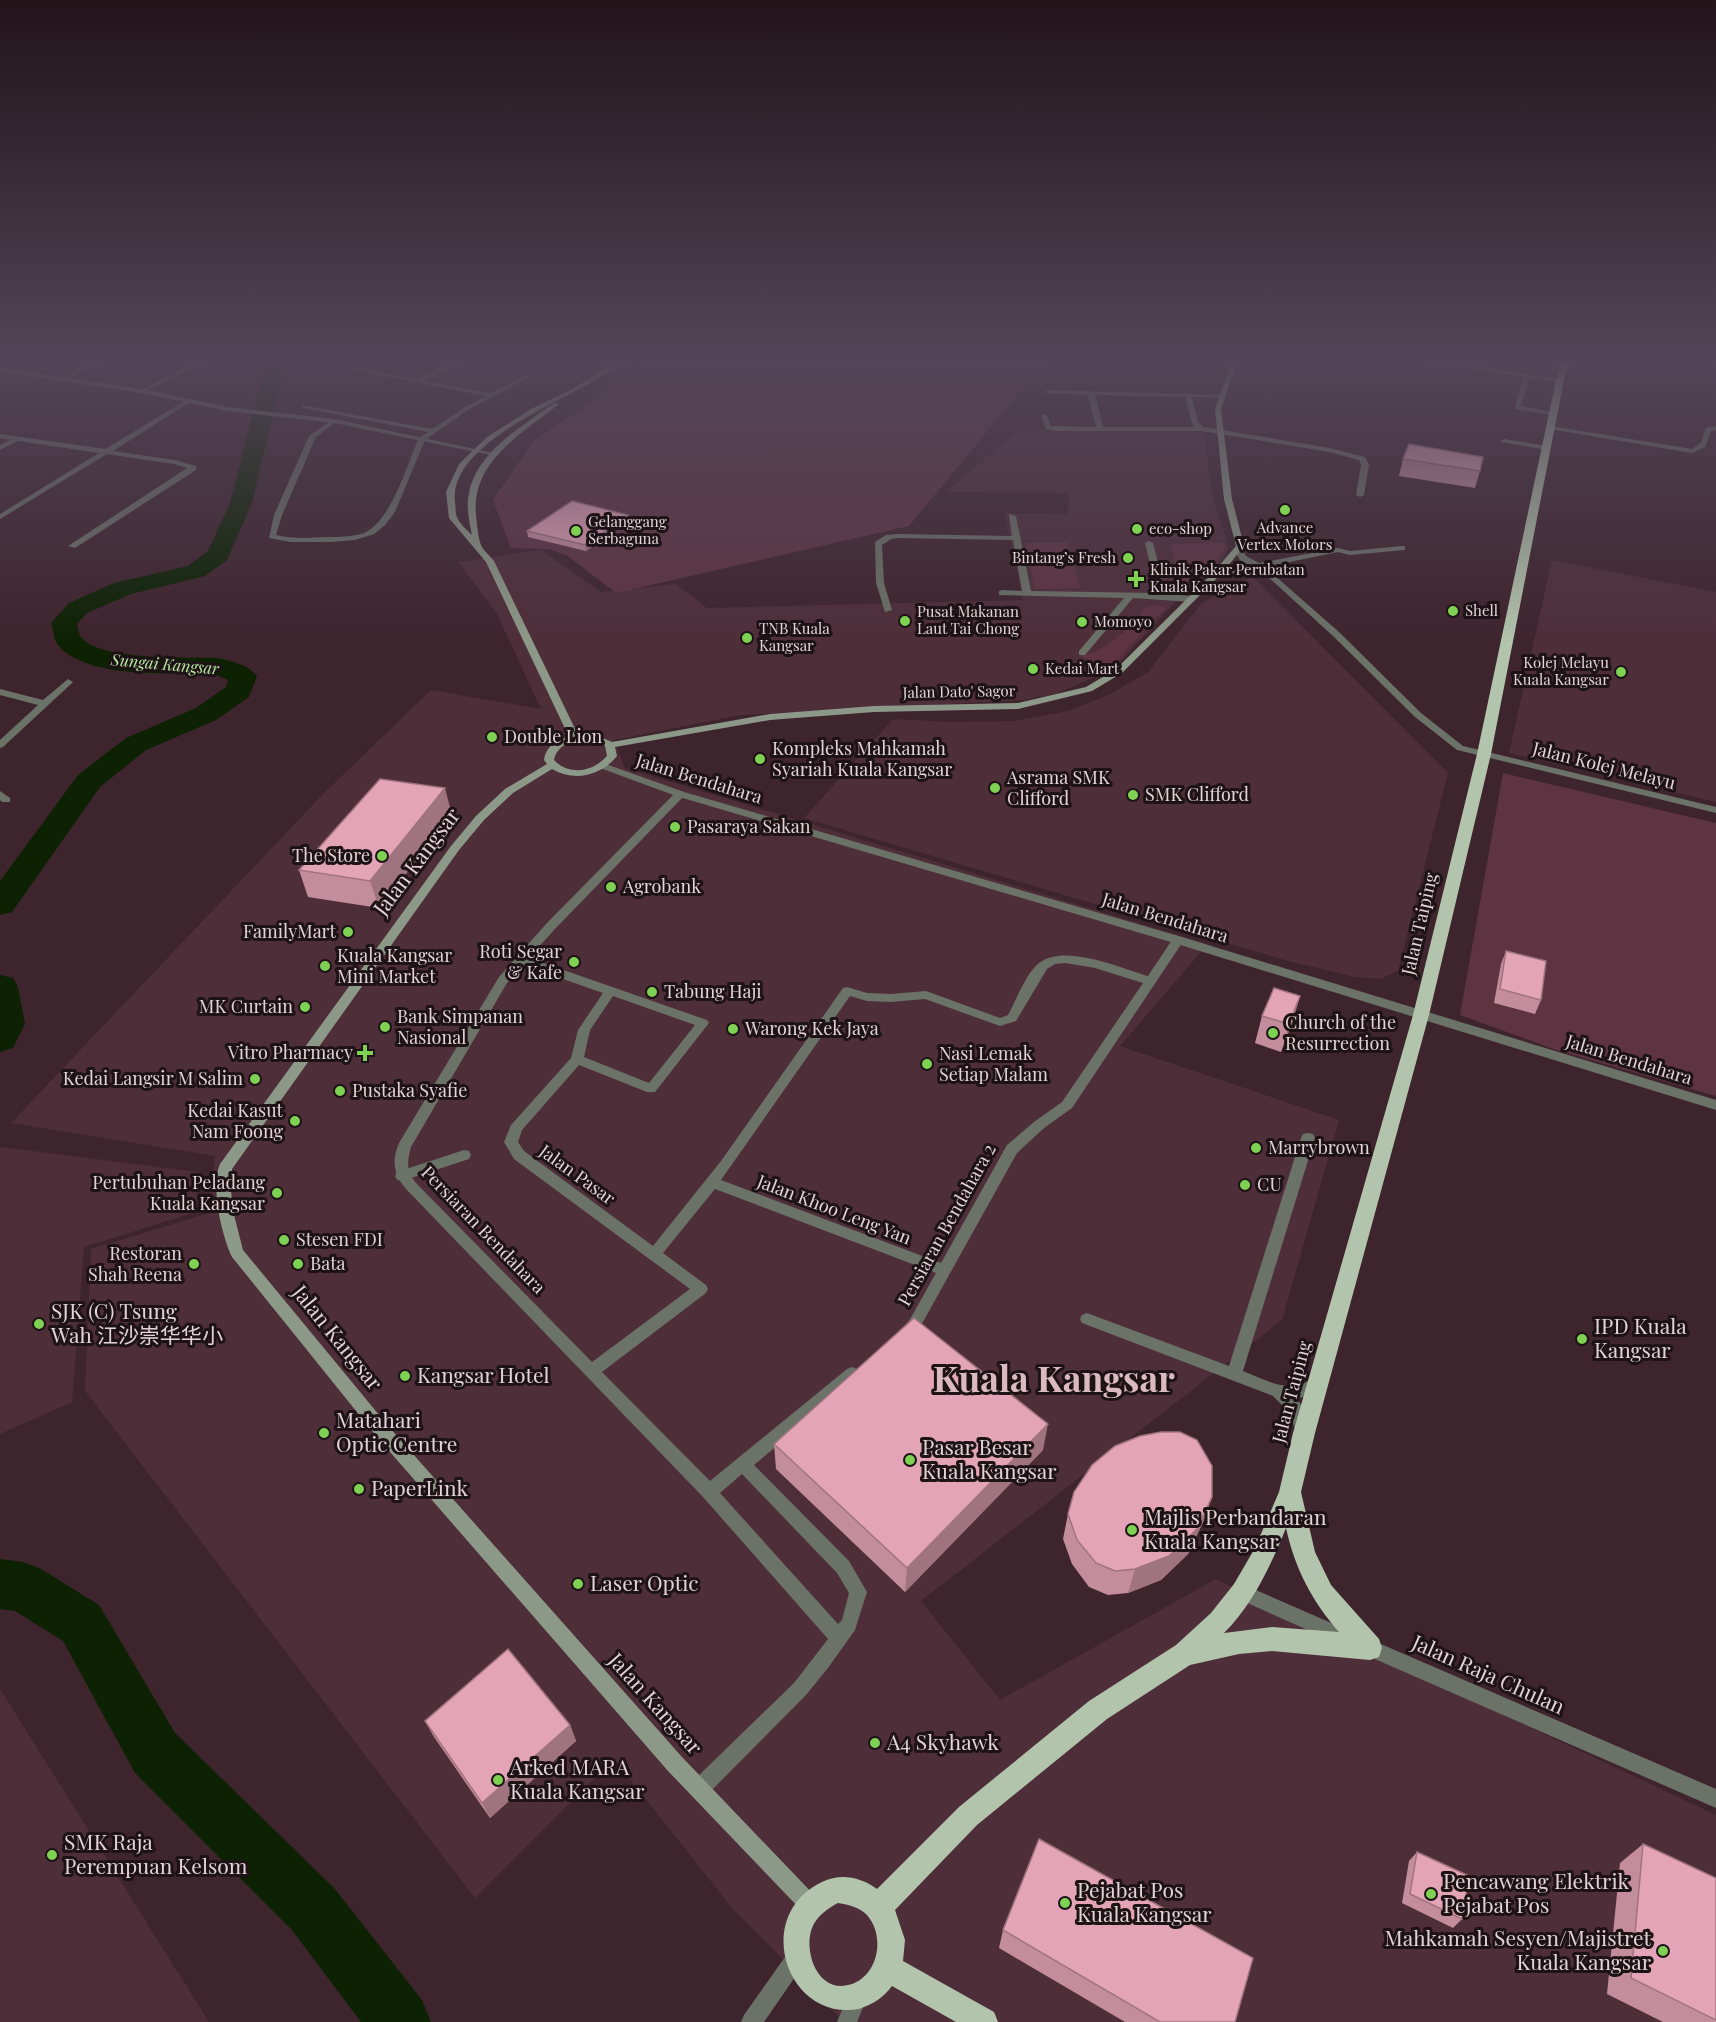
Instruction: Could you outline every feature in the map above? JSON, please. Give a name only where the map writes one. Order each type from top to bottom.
[{"type":"highway","name":"Jalan Taiping","points":[[1290,1492],[1318,1381],[1421,1015],[1484,754],[1546,454]]},
{"type":"highway","points":[[880,1906],[968,1816],[1098,1710],[1185,1654],[1219,1620],[1242,1593],[1263,1556],[1290,1492]]},
{"type":"highway","points":[[1290,1492],[1299,1540],[1311,1574],[1328,1599],[1370,1648]]},
{"type":"highway","points":[[1185,1654],[1231,1643],[1270,1639],[1307,1640],[1370,1648]]},
{"type":"highway","points":[[837,1889],[853,1889],[867,1895],[880,1906],[887,1920],[891,1936],[891,1953],[887,1968],[879,1982],[852,2010],[842,2001],[826,1997],[813,1988],[802,1974],[796,1957],[798,1929],[810,1905],[823,1894],[837,1889]]},
{"type":"highway","points":[[887,1968],[984,2022]]},
{"type":"main road","points":[[473,454],[462,465],[450,492],[453,518],[478,544],[490,561],[575,738]]},
{"type":"main road","points":[[478,544],[472,518],[473,492],[482,467],[495,454]]},
{"type":"main road","points":[[1223,454],[1228,499],[1241,552]]},
{"type":"main road","name":"Jalan Dato' Sagor","points":[[610,745],[770,717],[874,709],[991,708],[1046,701],[1089,689],[1119,671],[1229,562]]},
{"type":"main road","points":[[1214,577],[1246,568],[1268,572]]},
{"type":"main road","points":[[575,738],[595,738],[610,745],[612,756],[603,766],[575,773],[566,772],[552,765],[549,760],[552,749],[566,740],[575,738]]},
{"type":"main road","name":"Jalan Kangsar","points":[[552,765],[510,791],[480,818],[455,848],[351,990],[225,1168],[222,1191],[227,1223],[237,1253],[383,1432],[699,1789],[810,1905]]},
{"type":"street","points":[[0,517],[99,454]]},
{"type":"street","points":[[72,546],[194,468],[175,462],[120,454]]},
{"type":"street","points":[[305,454],[278,515],[272,536],[286,540],[357,537],[375,529],[391,512],[415,454]]},
{"type":"street","points":[[1352,454],[1362,459],[1365,465],[1360,495]]},
{"type":"street","points":[[1012,516],[1027,593]]},
{"type":"street","points":[[888,610],[888,599],[882,590],[878,564],[878,544],[882,540],[898,536],[1016,538]]},
{"type":"street","points":[[1149,543],[1162,596]]},
{"type":"street","points":[[1257,565],[1338,550],[1350,553],[1402,548]]},
{"type":"street","points":[[1229,562],[1241,552]]},
{"type":"street","name":"Jalan Kolej Melayu","points":[[1241,552],[1268,572],[1336,634],[1418,715],[1460,748],[1716,810]]},
{"type":"street","points":[[1002,594],[1162,596],[1192,599]]},
{"type":"street","points":[[1082,653],[1131,596]]},
{"type":"street","points":[[0,745],[68,682]]},
{"type":"street","points":[[0,692],[43,703]]},
{"type":"street","name":"Jalan Bendahara","points":[[603,766],[680,794],[1178,940],[1716,1105]]},
{"type":"street","name":"Persiaran Bendahara","points":[[680,794],[550,927],[503,980],[404,1147],[400,1168],[402,1176],[709,1492],[838,1637]]},
{"type":"street","name":"Persiaran Bendahara 2","points":[[891,1343],[914,1325],[1012,1149],[1039,1125],[1067,1105],[1178,940]]},
{"type":"street","points":[[655,1253],[726,1165],[848,992],[879,998],[926,996],[1000,1022],[1012,1018],[1042,967],[1056,959],[1071,959],[1150,981]]},
{"type":"street","points":[[521,960],[611,990],[703,1023],[651,1089],[577,1059],[579,1039],[611,990]]},
{"type":"street","name":"Jalan Pasar","points":[[577,1059],[516,1128],[512,1143],[519,1155],[701,1289],[592,1371]]},
{"type":"street","points":[[1234,1374],[1308,1138]]},
{"type":"street","points":[[402,1176],[464,1155]]},
{"type":"street","name":"Jalan Khoo Leng Yan","points":[[711,1182],[944,1270]]},
{"type":"street","points":[[1087,1318],[1278,1391],[1298,1394],[1312,1388],[1318,1381]]},
{"type":"street","points":[[709,1492],[867,1362]]},
{"type":"street","points":[[1278,1391],[1300,1416],[1304,1433]]},
{"type":"street","points":[[699,1789],[800,1689],[822,1662],[849,1624],[858,1592],[843,1567],[743,1464]]},
{"type":"street","name":"Jalan Raja Chulan","points":[[1242,1593],[1716,1799]]},
{"type":"street","points":[[751,2022],[796,1957]]},
{"type":"shaded area","points":[[524,454],[968,454],[909,526],[616,593],[568,556],[549,549],[511,548],[493,500]]},
{"type":"shaded area","points":[[990,454],[1207,454],[1212,495],[1229,548],[1218,567],[1186,590],[1115,668],[1058,693],[1023,700],[741,715],[614,740],[625,768],[1208,944],[1120,1046],[1339,1120],[1282,1320],[921,1601],[1000,1700],[1216,1579],[1716,1815],[1716,2022],[844,2022],[732,1908],[614,1759],[475,1898],[85,1391],[91,1249],[209,1213],[215,1156],[11,1123],[324,793],[431,690],[541,709],[497,614],[458,562],[541,550],[601,592],[676,584],[707,608],[1023,600],[1005,513],[1068,514],[1069,493],[947,492]]},
{"type":"shaded area","points":[[1068,542],[1080,588],[1035,589],[1025,543]]},
{"type":"shaded area","points":[[1224,543],[1226,547],[1200,578],[1179,586],[1171,544]]},
{"type":"shaded area","name":"Kolej Melayu Kuala Kangsar","points":[[1552,560],[1716,592],[1716,802],[1509,753]]},
{"type":"shaded area","name":"SMK Clifford","points":[[1252,576],[1448,773],[1398,971],[1380,979],[1355,977],[1288,961],[804,818],[893,719],[949,722],[1015,721],[1072,710],[1110,694],[1148,672],[1201,604]]},
{"type":"shaded area","points":[[1155,605],[1164,606],[1166,609],[1156,617],[1112,667],[1099,667],[1080,655],[1095,653],[1128,629],[1145,608]]},
{"type":"shaded area","points":[[1503,773],[1716,823],[1716,1096],[1556,1050],[1460,1015]]},
{"type":"shaded area","name":"SJK (C) Tsung Wah 江沙崇华华小","points":[[0,1147],[199,1172],[196,1212],[84,1247],[72,1402],[0,1434]]},
{"type":"shaded area","name":"SMK Raja Perempuan Kelsom","points":[[0,1689],[209,2022],[0,2022]]},
{"type":"building","points":[[1405,454],[1468,454],[1483,457],[1480,471],[1403,459]]},
{"type":"building","name":"Gelanggang Serbaguna","points":[[572,501],[628,515],[585,545],[527,531]]},
{"type":"building","points":[[380,779],[445,788],[370,881],[299,870]]},
{"type":"building","points":[[1506,951],[1546,961],[1541,1000],[1500,989]]},
{"type":"building","points":[[1274,988],[1300,996],[1289,1024],[1262,1016]]},
{"type":"building","name":"Pasar Besar Kuala Kangsar","points":[[914,1318],[1048,1424],[907,1568],[774,1444]]},
{"type":"building","name":"Majlis Perbandaran Kuala Kangsar","points":[[1161,1432],[1180,1432],[1197,1440],[1212,1466],[1212,1497],[1197,1529],[1169,1556],[1135,1569],[1115,1571],[1096,1563],[1077,1540],[1068,1514],[1074,1492],[1092,1465],[1115,1446],[1140,1436]]},
{"type":"building","name":"Arked MARA Kuala Kangsar","points":[[508,1649],[570,1725],[482,1803],[425,1721]]},
{"type":"building","name":"Pejabat Pos Kuala Kangsar","points":[[1039,1839],[1253,1958],[1235,2022],[1160,2022],[1003,1930]]},
{"type":"building","name":"Mahkamah Sesyen/Majistret Kuala Kangsar","points":[[1643,1844],[1716,1878],[1716,2020],[1631,1978]]},
{"type":"building","points":[[1417,1852],[1469,1876],[1462,1919],[1410,1894]]},
{"type":"waterway","name":"Sungai Kangsar","points":[[0,904],[89,781],[136,744],[206,714],[239,691],[243,676],[218,666],[115,662],[89,655],[69,641],[64,623],[78,608],[123,588],[196,571],[218,555],[241,503],[253,454]]},
{"type":"waterway","name":"Sungai Kangsar","points":[[0,987],[7,1024],[0,1039]]},
{"type":"waterway","name":"Sungai Kangsar","points":[[0,1584],[23,1587],[81,1623],[155,1753],[313,1909],[400,2022]]},
{"type":"place","name":"Advance Vertex Motors","points":[[1285,510]]},
{"type":"place","name":"eco-shop","points":[[1137,529]]},
{"type":"place","name":"Gelanggang Serbaguna","points":[[576,531]]},
{"type":"place","name":"Bintang’s Fresh","points":[[1128,558]]},
{"type":"place","name":"Klinik Pakar Perubatan Kuala Kangsar","points":[[1136,579]]},
{"type":"place","name":"Shell","points":[[1453,611]]},
{"type":"place","name":"Pusat Makanan Laut Tai Chong","points":[[905,621]]},
{"type":"place","name":"Momoyo","points":[[1082,622]]},
{"type":"place","name":"TNB Kuala Kangsar","points":[[747,638]]},
{"type":"place","name":"Kedai Mart","points":[[1033,669]]},
{"type":"place","name":"Kolej Melayu Kuala Kangsar","points":[[1621,672]]},
{"type":"place","name":"Double Lion","points":[[492,737]]},
{"type":"place","name":"Kompleks Mahkamah Syariah Kuala Kangsar","points":[[760,759]]},
{"type":"place","name":"Asrama SMK Clifford","points":[[995,788]]},
{"type":"place","name":"SMK Clifford","points":[[1133,795]]},
{"type":"place","name":"Pasaraya Sakan","points":[[675,827]]},
{"type":"place","name":"The Store","points":[[382,856]]},
{"type":"place","name":"Agrobank","points":[[611,887]]},
{"type":"place","name":"FamilyMart","points":[[348,932]]},
{"type":"place","name":"Roti Segar & Kafe","points":[[574,962]]},
{"type":"place","name":"Kuala Kangsar Mini Market","points":[[325,966]]},
{"type":"place","name":"Tabung Haji","points":[[652,992]]},
{"type":"place","name":"MK Curtain","points":[[305,1007]]},
{"type":"place","name":"Bank Simpanan Nasional","points":[[385,1027]]},
{"type":"place","name":"Warong Kek Jaya","points":[[733,1029]]},
{"type":"place","name":"Church of the Resurrection","points":[[1273,1033]]},
{"type":"place","name":"Vitro Pharmacy","points":[[365,1053]]},
{"type":"place","name":"Nasi Lemak Setiap Malam","points":[[927,1064]]},
{"type":"place","name":"Kedai Langsir M Salim","points":[[255,1079]]},
{"type":"place","name":"Pustaka Syafie","points":[[340,1091]]},
{"type":"place","name":"Kedai Kasut Nam Foong","points":[[295,1121]]},
{"type":"place","name":"Marrybrown","points":[[1256,1148]]},
{"type":"place","name":"CU","points":[[1245,1185]]},
{"type":"place","name":"Pertubuhan Peladang Kuala Kangsar","points":[[277,1193]]},
{"type":"place","name":"Stesen FDI","points":[[284,1240]]},
{"type":"place","name":"Restoran Shah Reena","points":[[194,1264]]},
{"type":"place","name":"Bata","points":[[298,1264]]},
{"type":"place","name":"SJK (C) Tsung Wah 江沙崇华华小","points":[[39,1324]]},
{"type":"place","name":"IPD Kuala Kangsar","points":[[1582,1339]]},
{"type":"place","name":"Kangsar Hotel","points":[[405,1376]]},
{"type":"place","name":"Matahari Optic Centre","points":[[324,1433]]},
{"type":"place","name":"Pasar Besar Kuala Kangsar","points":[[910,1460]]},
{"type":"place","name":"PaperLink","points":[[359,1489]]},
{"type":"place","name":"Majlis Perbandaran Kuala Kangsar","points":[[1132,1530]]},
{"type":"place","name":"Laser Optic","points":[[578,1584]]},
{"type":"place","name":"A4 Skyhawk","points":[[875,1743]]},
{"type":"place","name":"Arked MARA Kuala Kangsar","points":[[498,1780]]},
{"type":"place","name":"SMK Raja Perempuan Kelsom","points":[[52,1855]]},
{"type":"place","name":"Pencawang Elektrik Pejabat Pos","points":[[1431,1894]]},
{"type":"place","name":"Pejabat Pos Kuala Kangsar","points":[[1065,1903]]},
{"type":"place","name":"Mahkamah Sesyen/Majistret Kuala Kangsar","points":[[1663,1951]]},
{"type":"district","name":"Kuala Kangsar","points":[[1054,1379]]}]
